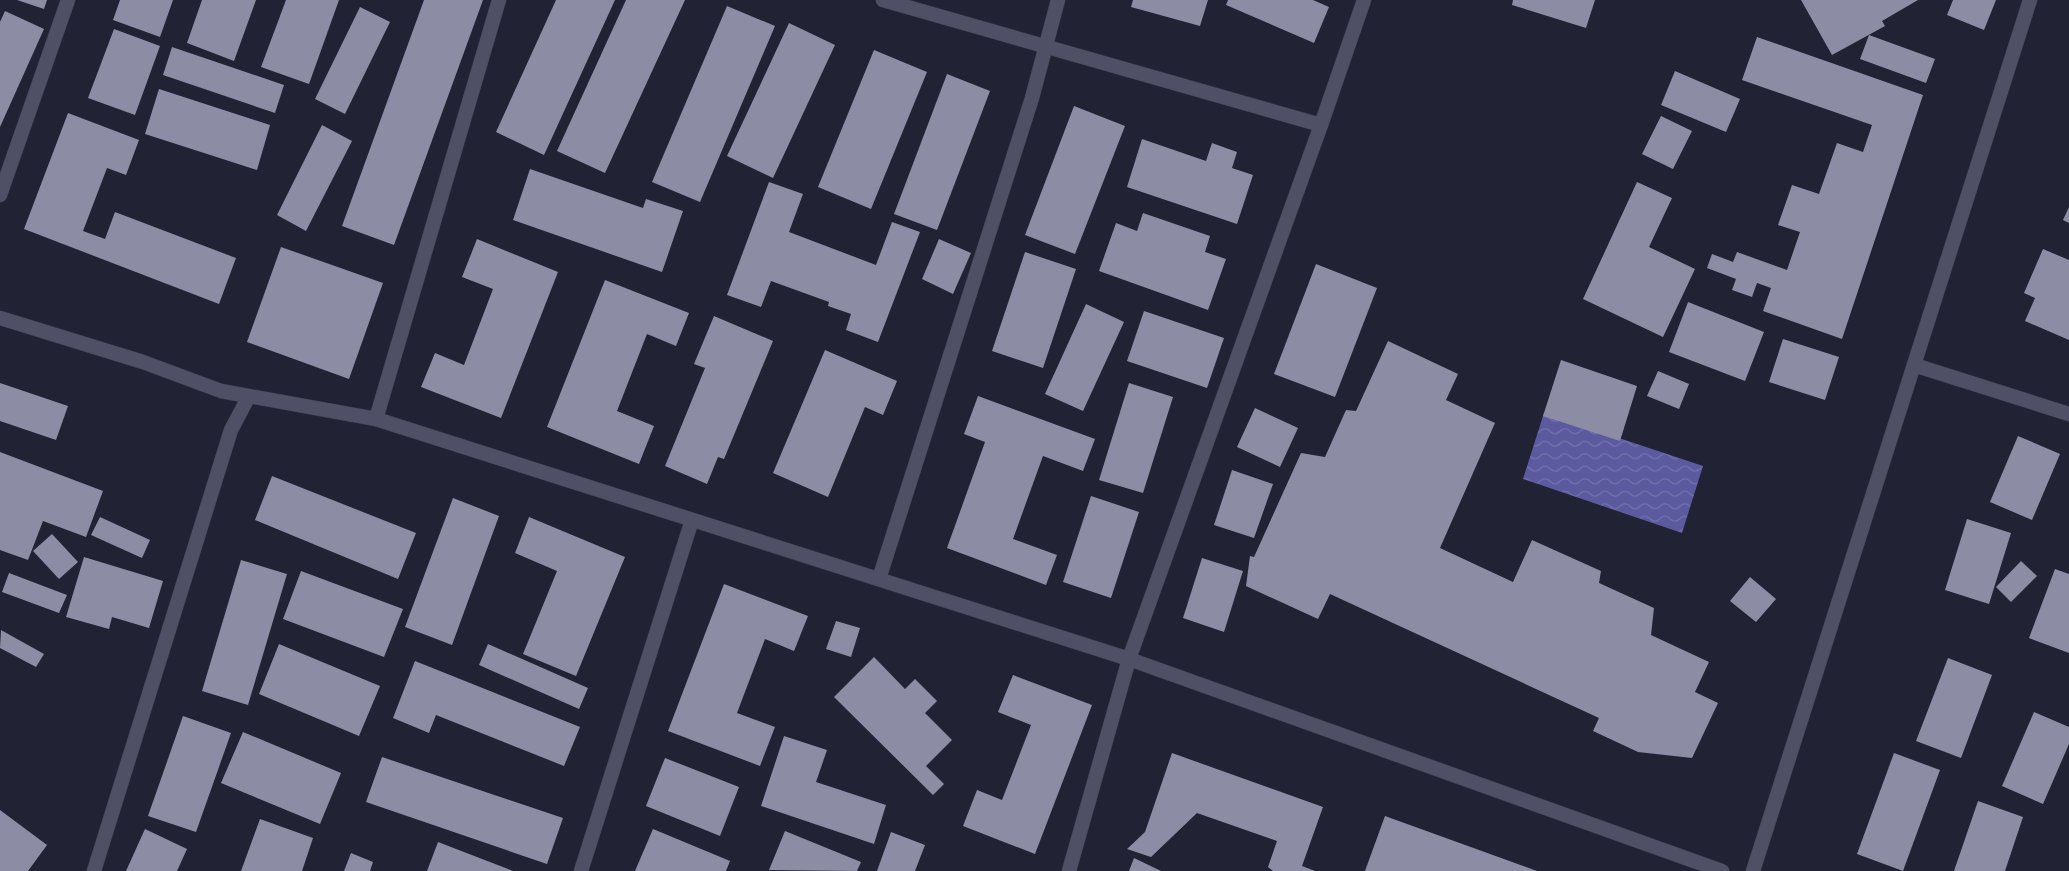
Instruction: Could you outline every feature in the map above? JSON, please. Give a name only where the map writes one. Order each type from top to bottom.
[{"type":"street","points":[[0,195],[68,0]]},
{"type":"street","points":[[376,419],[499,0]]},
{"type":"street","points":[[883,0],[1320,125]]},
{"type":"street","points":[[879,579],[1032,98],[1058,0]]},
{"type":"street","points":[[1069,871],[1129,659],[1364,0]]},
{"type":"street","points":[[1753,871],[2030,0]]},
{"type":"street","points":[[0,318],[143,362],[221,391],[376,419],[1129,659],[1722,871]]},
{"type":"street","points":[[1914,365],[2069,414]]},
{"type":"street","points":[[94,871],[231,430],[249,396]]},
{"type":"street","points":[[581,871],[692,520]]},
{"type":"water","points":[[1544,413],[1703,466],[1682,533],[1523,479]]},
{"type":"building","points":[[17,0],[47,0],[44,9]]},
{"type":"building","points":[[120,0],[173,0],[160,37],[113,20]]},
{"type":"building","points":[[202,0],[256,0],[234,61],[187,43]]},
{"type":"building","points":[[286,0],[339,0],[309,84],[261,67]]},
{"type":"building","points":[[424,0],[483,0],[394,245],[342,226]]},
{"type":"building","points":[[556,0],[615,0],[544,155],[496,132]]},
{"type":"building","points":[[626,0],[685,0],[605,173],[557,151]]},
{"type":"building","points":[[1133,0],[1208,0],[1200,26],[1131,7]]},
{"type":"building","points":[[1228,0],[1313,0],[1329,7],[1314,43],[1226,5]]},
{"type":"building","points":[[1513,0],[1595,0],[1586,28],[1512,5]]},
{"type":"building","points":[[1801,0],[1918,0],[1882,21],[1885,26],[1832,55]]},
{"type":"building","points":[[1953,0],[1996,0],[1984,30],[1947,15]]},
{"type":"building","points":[[727,6],[775,26],[700,202],[652,182]]},
{"type":"building","points":[[360,7],[390,22],[345,114],[315,99]]},
{"type":"building","points":[[5,11],[44,29],[0,127],[0,22]]},
{"type":"building","points":[[789,23],[835,45],[773,178],[727,156]]},
{"type":"building","points":[[114,29],[160,46],[135,115],[88,98]]},
{"type":"building","points":[[1869,35],[1935,59],[1926,83],[1860,59]]},
{"type":"building","points":[[1757,37],[1923,95],[1842,339],[1763,311],[1771,288],[1757,283],[1752,297],[1732,290],[1736,279],[1707,268],[1712,254],[1733,262],[1737,252],[1787,270],[1800,232],[1778,225],[1792,185],[1819,194],[1837,143],[1863,152],[1872,125],[1742,80]]},
{"type":"building","points":[[172,47],[284,85],[275,113],[163,75]]},
{"type":"building","points":[[874,50],[927,72],[871,209],[818,187]]},
{"type":"building","points":[[1675,71],[1740,99],[1726,132],[1661,105]]},
{"type":"building","points":[[947,74],[990,91],[937,230],[894,214]]},
{"type":"building","points":[[159,89],[270,125],[257,170],[145,134]]},
{"type":"building","points":[[1074,106],[1125,126],[1075,254],[1025,235]]},
{"type":"building","points":[[68,113],[139,140],[126,175],[107,168],[83,231],[105,239],[115,212],[236,258],[219,304],[24,229]]},
{"type":"building","points":[[1661,116],[1692,131],[1673,169],[1642,154]]},
{"type":"building","points":[[322,125],[352,141],[306,231],[277,215]]},
{"type":"building","points":[[1142,139],[1206,161],[1212,143],[1237,152],[1232,168],[1253,175],[1237,224],[1127,187]]},
{"type":"building","points":[[530,169],[643,208],[646,199],[683,211],[662,272],[513,220]]},
{"type":"building","points":[[769,182],[803,194],[789,232],[876,265],[892,222],[920,232],[878,342],[846,330],[851,314],[828,306],[829,302],[771,281],[761,307],[727,295]]},
{"type":"building","points":[[1637,182],[1672,198],[1649,247],[1695,269],[1663,337],[1583,299]]},
{"type":"building","points":[[2069,207],[2069,223],[2063,220]]},
{"type":"building","points":[[1143,213],[1210,236],[1205,252],[1226,259],[1208,310],[1099,271],[1116,223],[1137,231]]},
{"type":"building","points":[[477,239],[558,272],[501,418],[421,387],[435,353],[464,365],[493,289],[462,277]]},
{"type":"building","points":[[939,239],[971,253],[953,294],[922,279]]},
{"type":"building","points":[[281,247],[383,283],[349,379],[247,342]]},
{"type":"building","points":[[2043,249],[2069,260],[2069,340],[2025,321],[2035,298],[2024,293]]},
{"type":"building","points":[[1025,252],[1076,269],[1043,368],[992,351]]},
{"type":"building","points":[[1316,264],[1377,288],[1335,397],[1274,374]]},
{"type":"building","points":[[605,280],[689,313],[676,346],[647,334],[617,411],[654,426],[639,464],[547,427]]},
{"type":"building","points":[[1688,302],[1764,332],[1745,381],[1669,352]]},
{"type":"building","points":[[1086,304],[1124,322],[1083,411],[1045,394]]},
{"type":"building","points":[[1144,311],[1224,338],[1207,388],[1127,361]]},
{"type":"building","points":[[714,316],[773,341],[724,459],[718,457],[707,484],[665,466],[705,368],[694,364]]},
{"type":"building","points":[[1783,339],[1839,357],[1825,400],[1769,382]]},
{"type":"building","points":[[1388,341],[1458,374],[1446,400],[1495,423],[1440,548],[1513,582],[1532,540],[1601,571],[1599,583],[1654,608],[1651,635],[1709,662],[1695,692],[1718,703],[1692,758],[1638,752],[1593,731],[1599,718],[1330,594],[1318,619],[1246,586],[1250,556],[1254,557],[1301,453],[1325,457],[1346,410],[1356,411]]},
{"type":"building","points":[[825,350],[897,381],[883,415],[865,407],[828,497],[773,473]]},
{"type":"building","points":[[1561,360],[1637,386],[1620,441],[1543,416]]},
{"type":"building","points":[[1658,371],[1689,384],[1679,409],[1647,396]]},
{"type":"building","points":[[0,383],[68,406],[56,440],[0,421]]},
{"type":"building","points":[[1129,383],[1173,397],[1143,493],[1099,480]]},
{"type":"building","points":[[978,396],[1095,439],[1083,471],[1043,456],[1013,539],[1057,555],[1046,585],[947,548],[985,442],[964,434]]},
{"type":"building","points":[[1255,408],[1298,428],[1280,467],[1237,447]]},
{"type":"building","points":[[2018,436],[2060,454],[2032,520],[1990,502]]},
{"type":"building","points":[[0,452],[103,491],[86,537],[43,521],[28,560],[0,550]]},
{"type":"building","points":[[1232,470],[1273,484],[1254,538],[1214,525]]},
{"type":"building","points":[[272,476],[416,533],[398,579],[255,520]]},
{"type":"building","points":[[1091,496],[1139,512],[1111,598],[1063,582]]},
{"type":"building","points":[[453,498],[499,516],[452,645],[405,627]]},
{"type":"building","points":[[100,517],[150,540],[142,558],[91,535]]},
{"type":"building","points":[[529,517],[625,557],[576,676],[523,654],[557,571],[515,553]]},
{"type":"building","points":[[1967,519],[2011,533],[1989,604],[1945,590]]},
{"type":"building","points":[[52,534],[78,562],[59,579],[33,551]]},
{"type":"building","points":[[84,557],[163,581],[149,628],[112,617],[109,629],[66,617]]},
{"type":"building","points":[[1202,558],[1243,571],[1224,632],[1183,618]]},
{"type":"building","points":[[241,560],[287,574],[248,705],[202,691]]},
{"type":"building","points":[[2021,561],[2037,576],[2011,602],[1996,587]]},
{"type":"building","points":[[2055,569],[2069,574],[2069,653],[2029,638]]},
{"type":"building","points":[[301,571],[403,609],[384,657],[283,619]]},
{"type":"building","points":[[9,573],[67,595],[59,613],[2,592]]},
{"type":"building","points":[[1750,577],[1776,599],[1756,622],[1730,601]]},
{"type":"building","points":[[724,584],[808,616],[794,651],[765,639],[737,713],[775,727],[760,766],[668,731]]},
{"type":"building","points":[[836,621],[860,628],[851,657],[826,649]]},
{"type":"building","points":[[1,630],[44,654],[36,667],[0,648]]},
{"type":"building","points":[[279,644],[380,686],[359,736],[259,694]]},
{"type":"building","points":[[488,644],[588,688],[579,709],[479,665]]},
{"type":"building","points":[[874,657],[905,689],[915,679],[937,701],[925,713],[952,740],[926,766],[944,784],[933,795],[834,697]]},
{"type":"building","points":[[1948,658],[1992,675],[1961,758],[1916,741]]},
{"type":"building","points":[[415,661],[580,727],[564,766],[436,715],[429,733],[393,718]]},
{"type":"building","points":[[1013,675],[1092,705],[1035,854],[963,826],[977,790],[1002,800],[1031,725],[998,712]]},
{"type":"building","points":[[2034,712],[2069,727],[2069,744],[2043,804],[2002,786]]},
{"type":"building","points":[[183,716],[231,733],[196,832],[148,816]]},
{"type":"building","points":[[243,732],[341,773],[320,824],[221,783]]},
{"type":"building","points":[[784,736],[827,750],[816,782],[886,805],[874,844],[761,806]]},
{"type":"building","points":[[1172,753],[1323,807],[1302,866],[1315,871],[1273,871],[1268,867],[1277,841],[1197,813],[1151,857],[1127,849],[1145,832]]},
{"type":"building","points":[[1894,753],[1940,770],[1903,871],[1857,854]]},
{"type":"building","points":[[382,757],[563,818],[547,864],[366,802]]},
{"type":"building","points":[[665,758],[739,787],[720,836],[646,806]]},
{"type":"building","points":[[1978,801],[2023,817],[2005,871],[1954,871]]},
{"type":"building","points":[[0,810],[47,845],[28,871],[0,871]]},
{"type":"building","points":[[1385,816],[1537,871],[1365,871]]},
{"type":"building","points":[[260,819],[313,838],[302,871],[241,871]]},
{"type":"building","points":[[145,829],[187,849],[177,871],[126,871]]},
{"type":"building","points":[[653,829],[730,861],[726,871],[635,871]]},
{"type":"building","points":[[785,831],[861,862],[857,871],[769,870]]},
{"type":"building","points":[[891,832],[925,845],[915,871],[877,871]]},
{"type":"building","points":[[438,842],[513,871],[427,871]]},
{"type":"building","points":[[351,853],[373,862],[370,871],[344,871]]},
{"type":"building","points":[[1134,858],[1161,871],[1129,871]]}]
